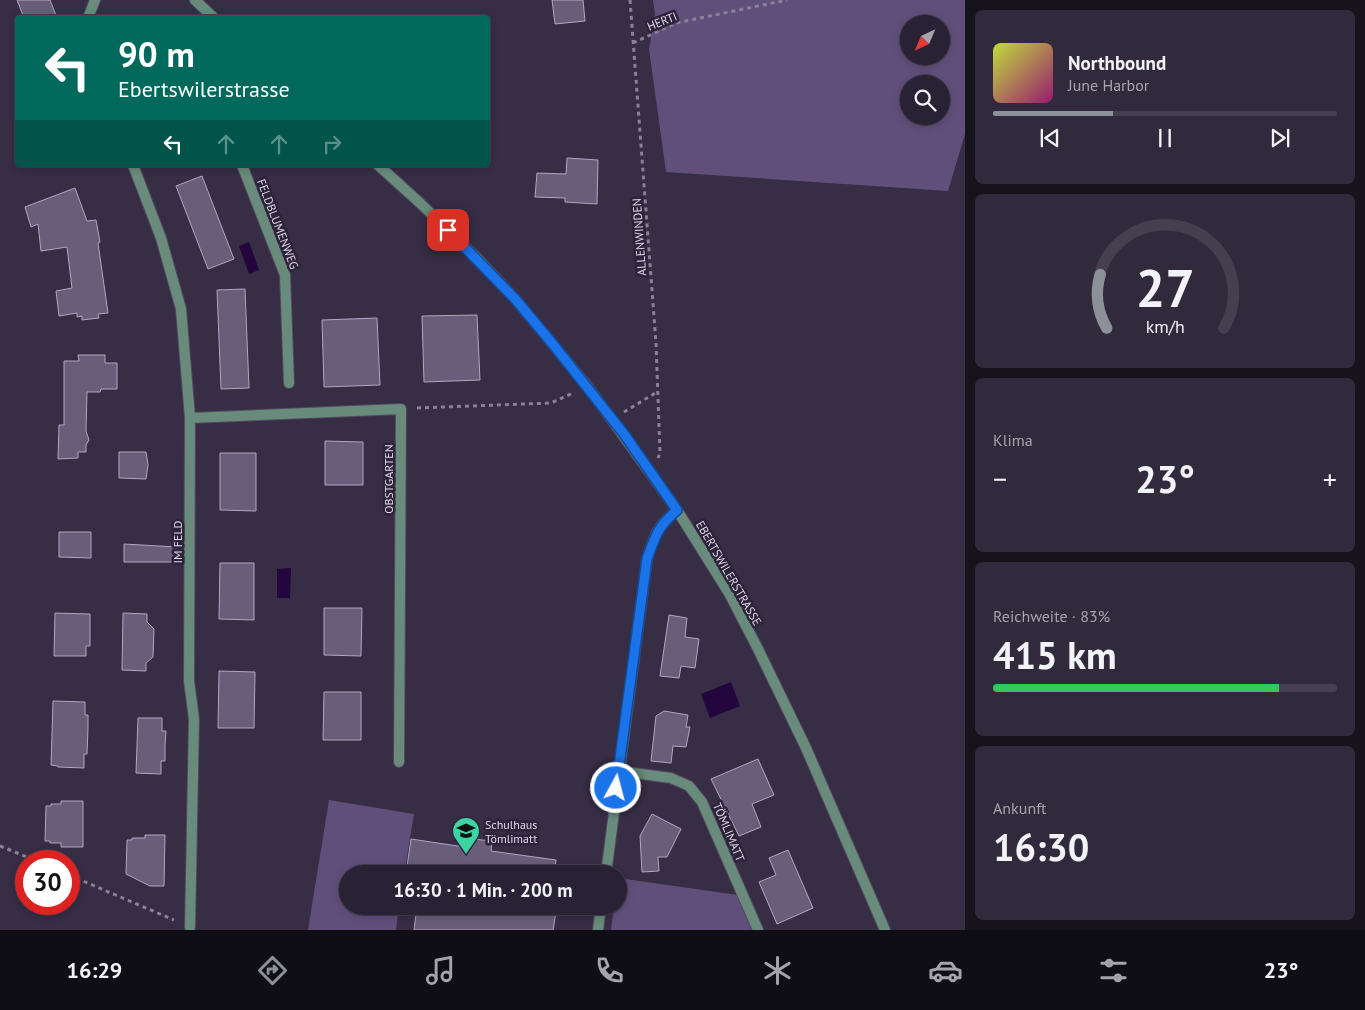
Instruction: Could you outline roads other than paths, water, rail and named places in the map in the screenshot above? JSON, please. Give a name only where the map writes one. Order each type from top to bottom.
[{"type":"street","points":[[89,15],[95,0]]},
{"type":"street","points":[[195,0],[211,15]]},
{"type":"street","name":"IM FELD","points":[[134,167],[161,238],[181,309],[190,418],[189,681],[194,719],[190,927]]},
{"type":"street","name":"FELDBLUMENWEG","points":[[243,167],[285,275],[289,383]]},
{"type":"street","name":"EBERTSWILERSTRASSE","points":[[380,167],[455,237],[516,300],[588,387],[677,510],[729,593],[758,648],[806,748],[885,930]]},
{"type":"street","name":"OBSTGARTEN","points":[[190,418],[401,409],[399,762]]},
{"type":"street","points":[[607,865],[647,559],[656,532],[664,521],[677,510]]},
{"type":"street","name":"TÖMLIMATT","points":[[619,771],[671,778],[689,786],[702,802],[758,930]]},
{"type":"street","points":[[598,930],[600,915]]},
{"type":"place","name":"Schulhaus Tömlimatt","points":[[466,855]]}]
